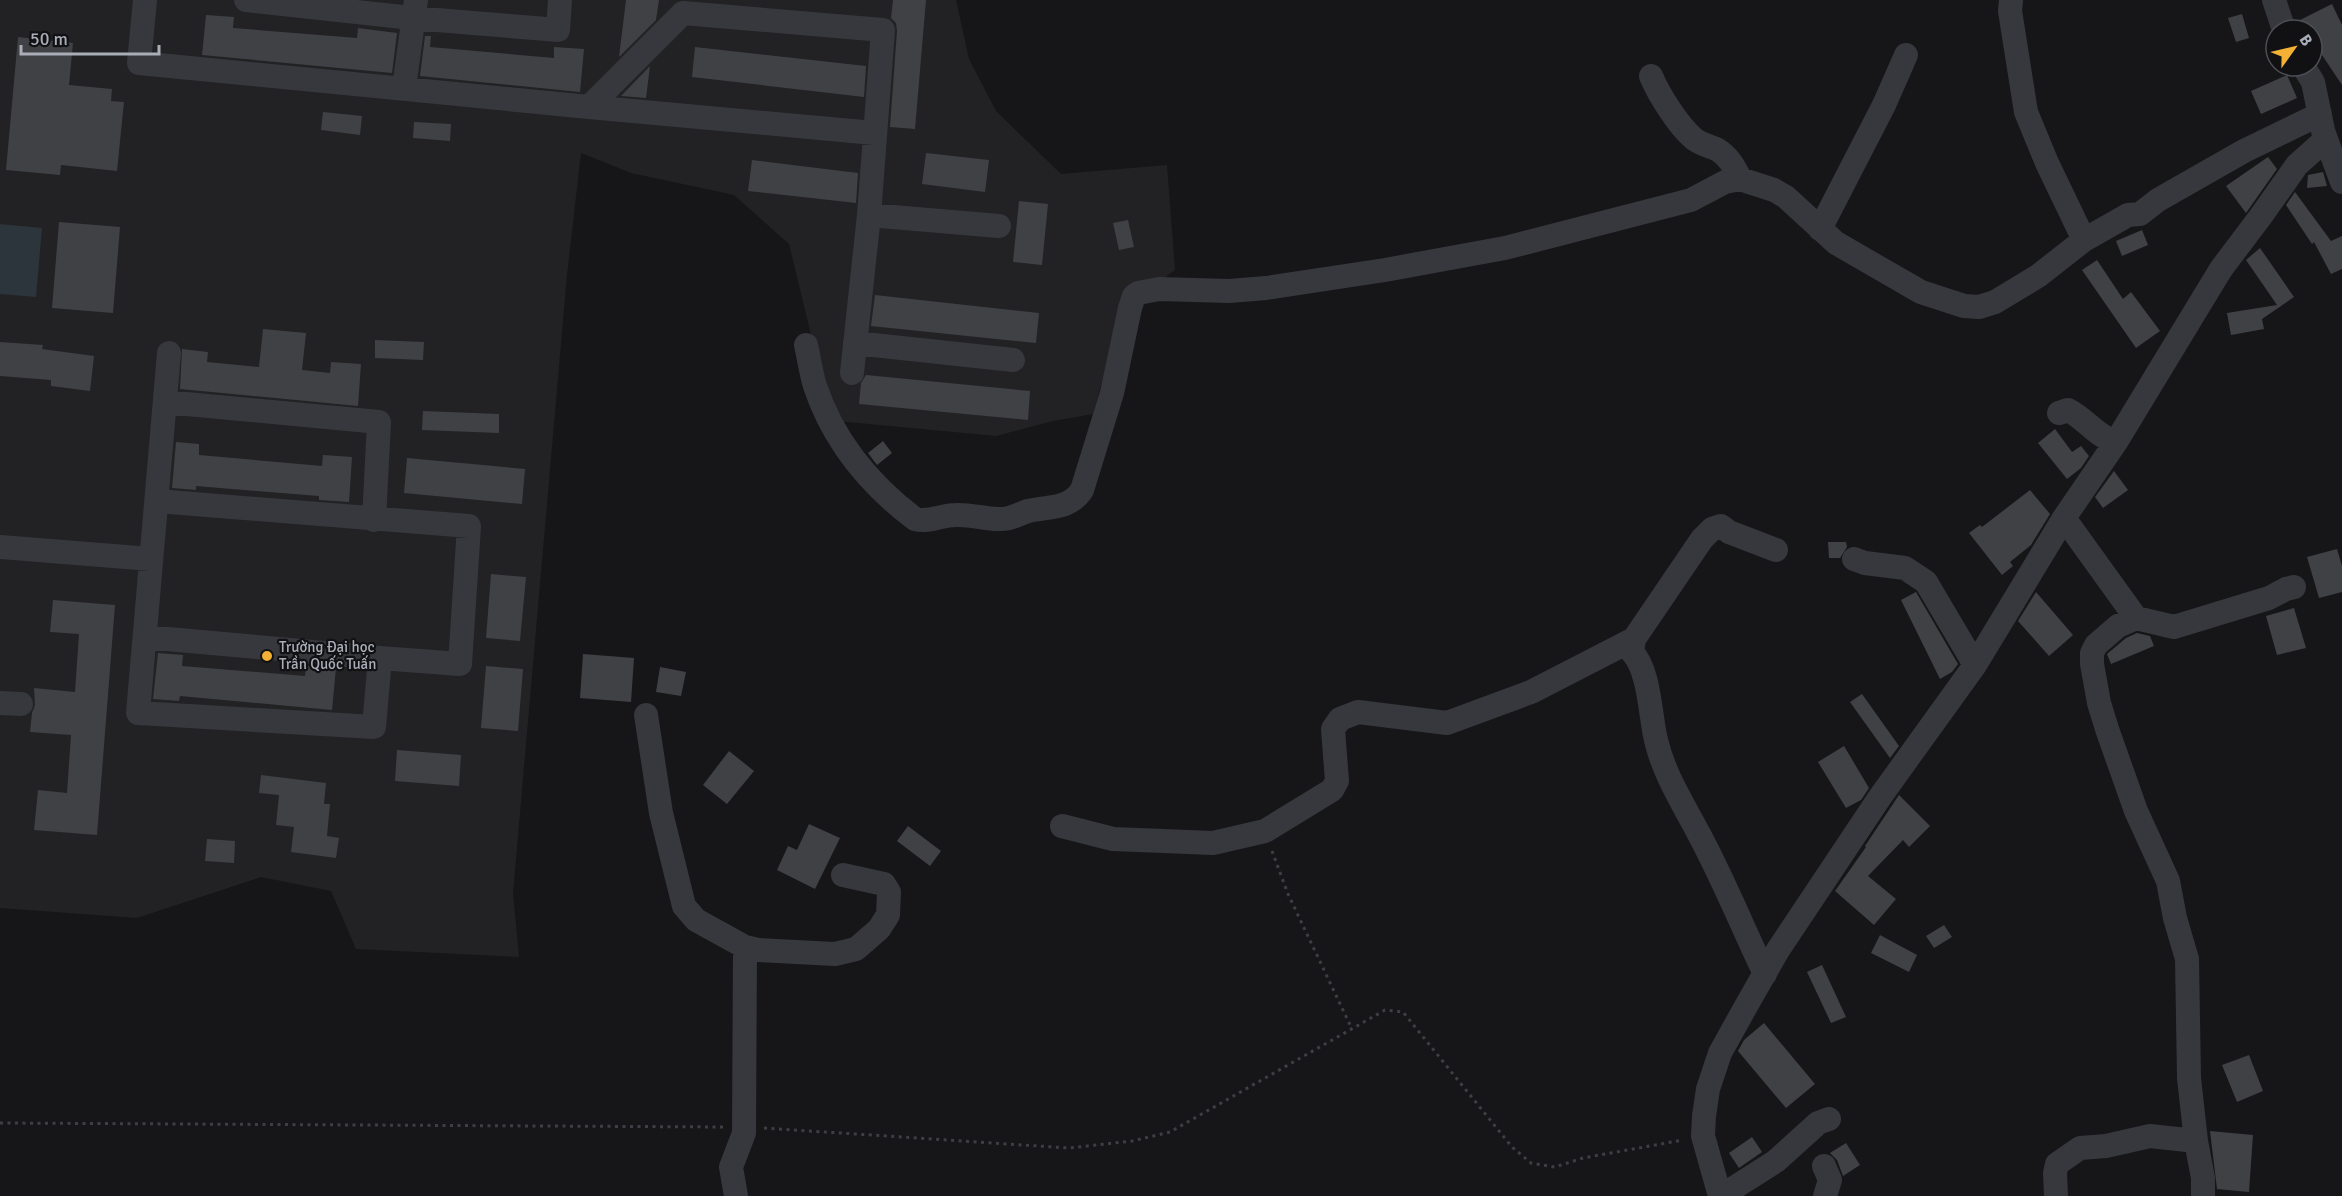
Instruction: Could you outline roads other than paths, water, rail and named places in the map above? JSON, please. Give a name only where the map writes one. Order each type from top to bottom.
[{"type":"street","points":[[145,0],[139,63],[589,108],[874,133]]},
{"type":"street","points":[[246,0],[414,9],[558,30],[560,0]]},
{"type":"street","points":[[2012,0],[2011,19],[2026,111],[2047,163],[2084,240]]},
{"type":"street","points":[[2274,0],[2280,18]]},
{"type":"street","points":[[404,88],[414,9]]},
{"type":"street","points":[[589,108],[683,13],[883,30],[869,215],[852,373]]},
{"type":"street","points":[[1820,230],[1884,105],[1906,55]]},
{"type":"street","points":[[1652,76],[1656,89],[1693,139],[1717,150],[1726,157],[1734,166],[1740,179]]},
{"type":"street","points":[[1829,1119],[1818,1123],[1776,1161],[1720,1196],[1703,1136],[1708,1089],[1720,1053],[1778,950],[1900,768],[1975,665],[2064,518],[2116,442],[2221,269],[2297,165],[2325,140],[2310,78]]},
{"type":"street","points":[[806,345],[815,386],[838,437],[862,469],[889,498],[915,519],[921,520],[956,514],[1009,518],[1035,510],[1061,506],[1082,490],[1112,393],[1130,308],[1134,296],[1138,293],[1159,289],[1229,291],[1266,288],[1470,255],[1543,239],[1691,200],[1725,182],[1740,179],[1774,190],[1786,197],[1836,243],[1921,292],[1974,307],[1995,302],[2038,276],[2084,240],[2128,215],[2140,214],[2158,200],[2244,151],[2322,123]]},
{"type":"street","points":[[2322,123],[2342,182]]},
{"type":"street","points":[[869,215],[999,226]]},
{"type":"street","points":[[855,343],[1013,360]]},
{"type":"street","points":[[169,353],[138,713],[374,727],[380,658]]},
{"type":"street","points":[[165,402],[379,422],[374,520]]},
{"type":"street","points":[[2059,413],[2068,410],[2078,415],[2104,439],[2116,442]]},
{"type":"street","points":[[145,637],[460,664],[469,526],[157,501]]},
{"type":"street","points":[[2064,518],[2136,618]]},
{"type":"street","points":[[1765,974],[1701,837],[1679,800],[1664,764],[1655,738],[1654,719],[1647,689],[1637,657],[1632,652],[1634,639],[1702,539],[1712,529],[1721,526],[1729,532],[1776,550]]},
{"type":"street","points":[[0,547],[151,559]]},
{"type":"street","points":[[1854,559],[1865,563],[1905,568],[1926,582],[1975,665]]},
{"type":"street","points":[[2203,1196],[2203,1179],[2189,1078],[2187,959],[2175,918],[2168,881],[2136,811],[2099,703],[2092,652],[2096,645],[2118,626],[2136,618],[2174,627],[2269,598],[2294,587]]},
{"type":"street","points":[[1062,826],[1113,839],[1213,843],[1265,831],[1332,790],[1337,781],[1333,729],[1340,719],[1358,712],[1447,723],[1530,692],[1634,639]]},
{"type":"street","points":[[646,715],[661,813],[684,906],[696,920],[745,947],[758,950],[835,954],[856,949],[885,922],[889,892],[884,884],[843,875]]},
{"type":"street","points":[[736,1196],[731,1167],[745,1127],[745,947]]},
{"type":"street","points":[[2056,1196],[2057,1164],[2080,1148],[2106,1146],[2150,1136],[2196,1141]]},
{"type":"street","points":[[1824,1166],[1830,1180],[1825,1196]]},
{"type":"place","name":"Trường Đại học Trần Quốc Tuấn","points":[[267,656]]}]
